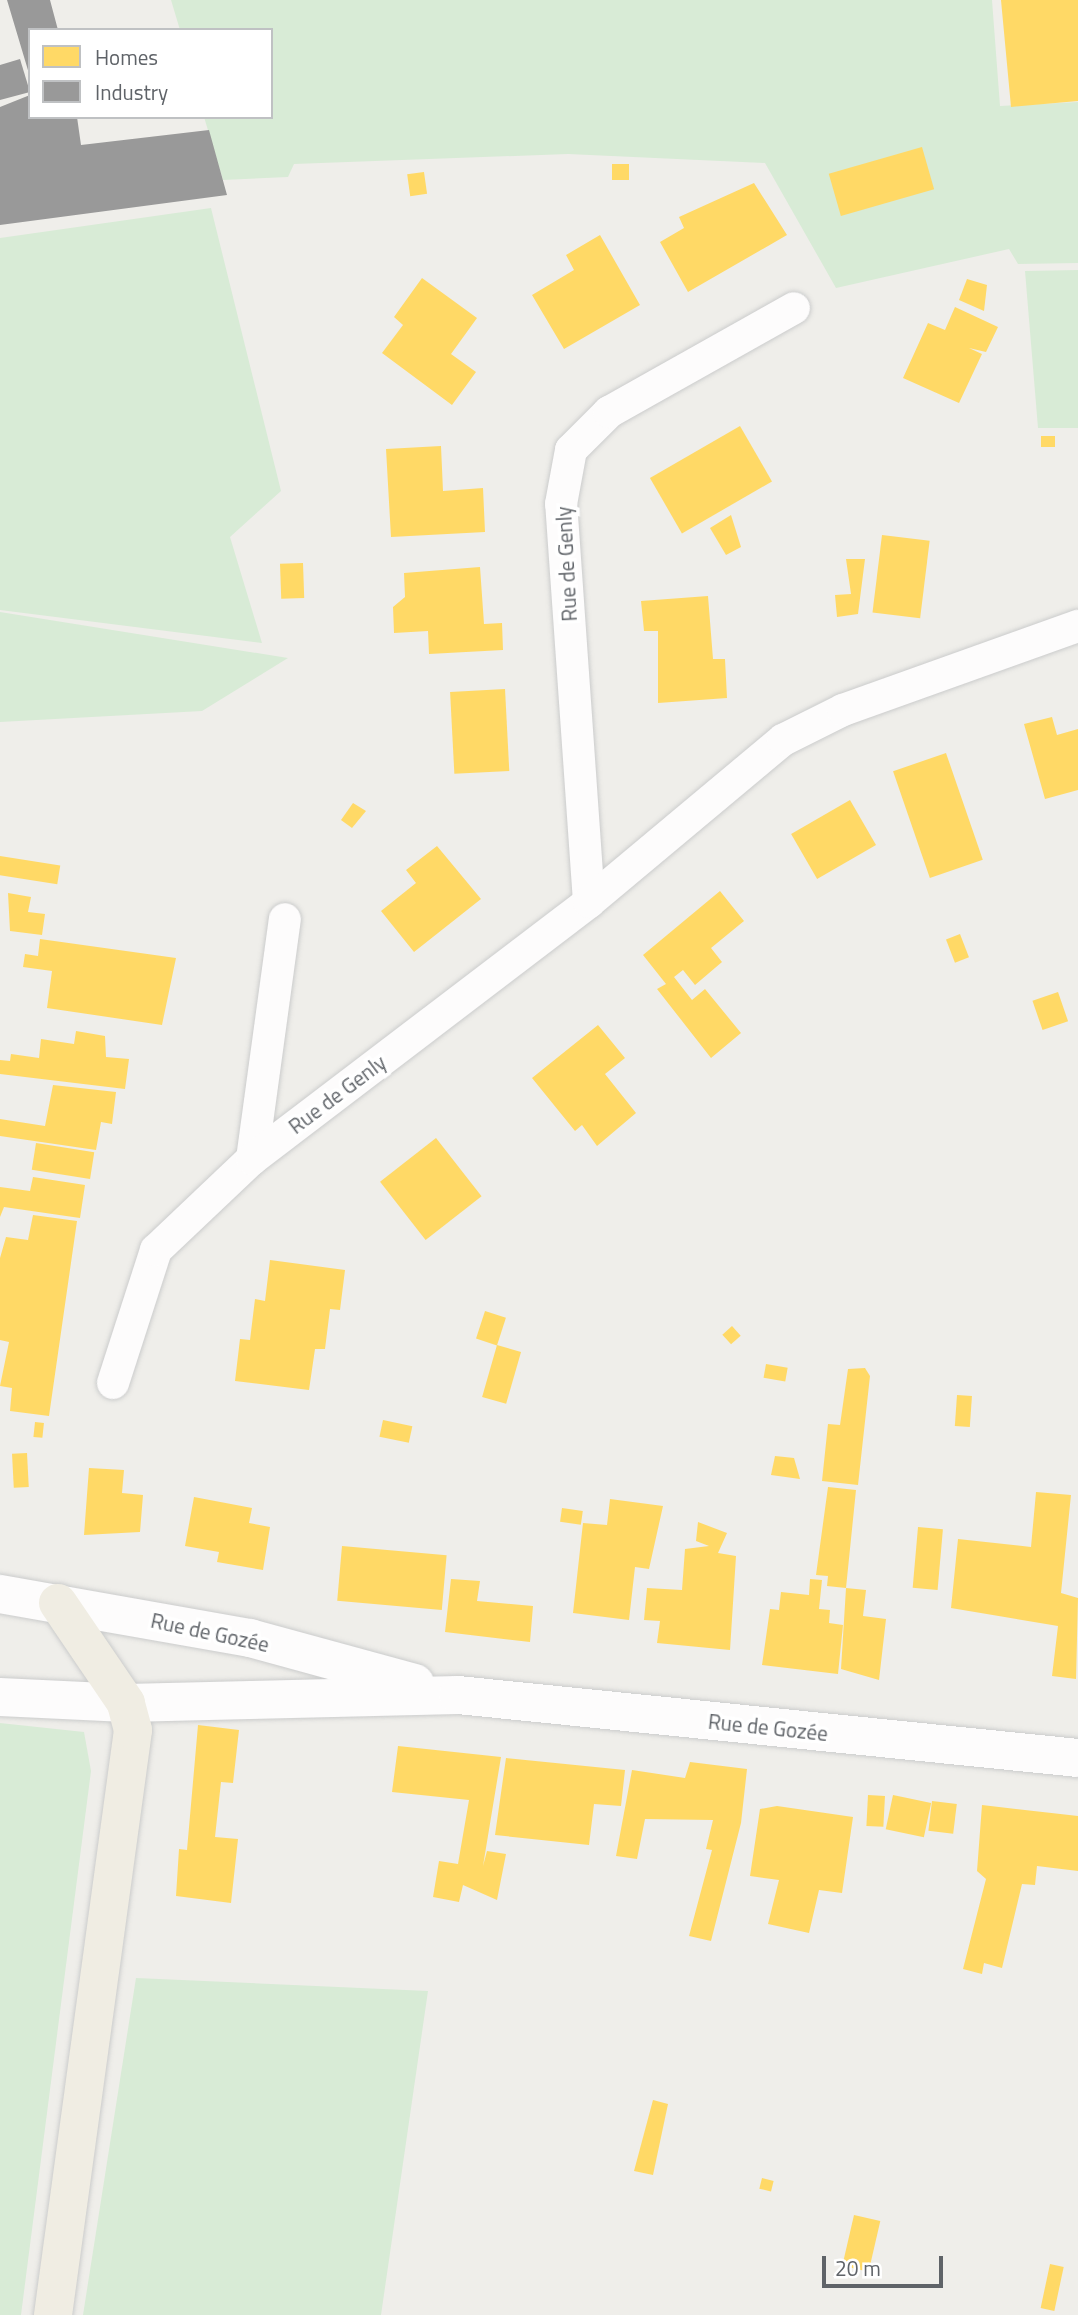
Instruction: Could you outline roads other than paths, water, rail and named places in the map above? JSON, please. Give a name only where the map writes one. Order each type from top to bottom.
[{"type":"highway","points":[[53,2315],[133,1730],[126,1703],[58,1603]]},
{"type":"main road","name":"Rue de Gozée","points":[[0,1594],[250,1639],[458,1695]]},
{"type":"main road","name":"Rue de Gozée","points":[[0,1698],[126,1703],[458,1695],[1078,1758]]},
{"type":"street","name":"Rue de Genly","points":[[589,902],[561,504],[571,450],[609,412],[794,308]]},
{"type":"street","name":"Rue de Genly","points":[[113,1383],[156,1250],[252,1159],[589,902],[783,740],[843,710],[1078,626]]},
{"type":"street","name":"Rue de Genly","points":[[252,1159],[285,919]]}]
